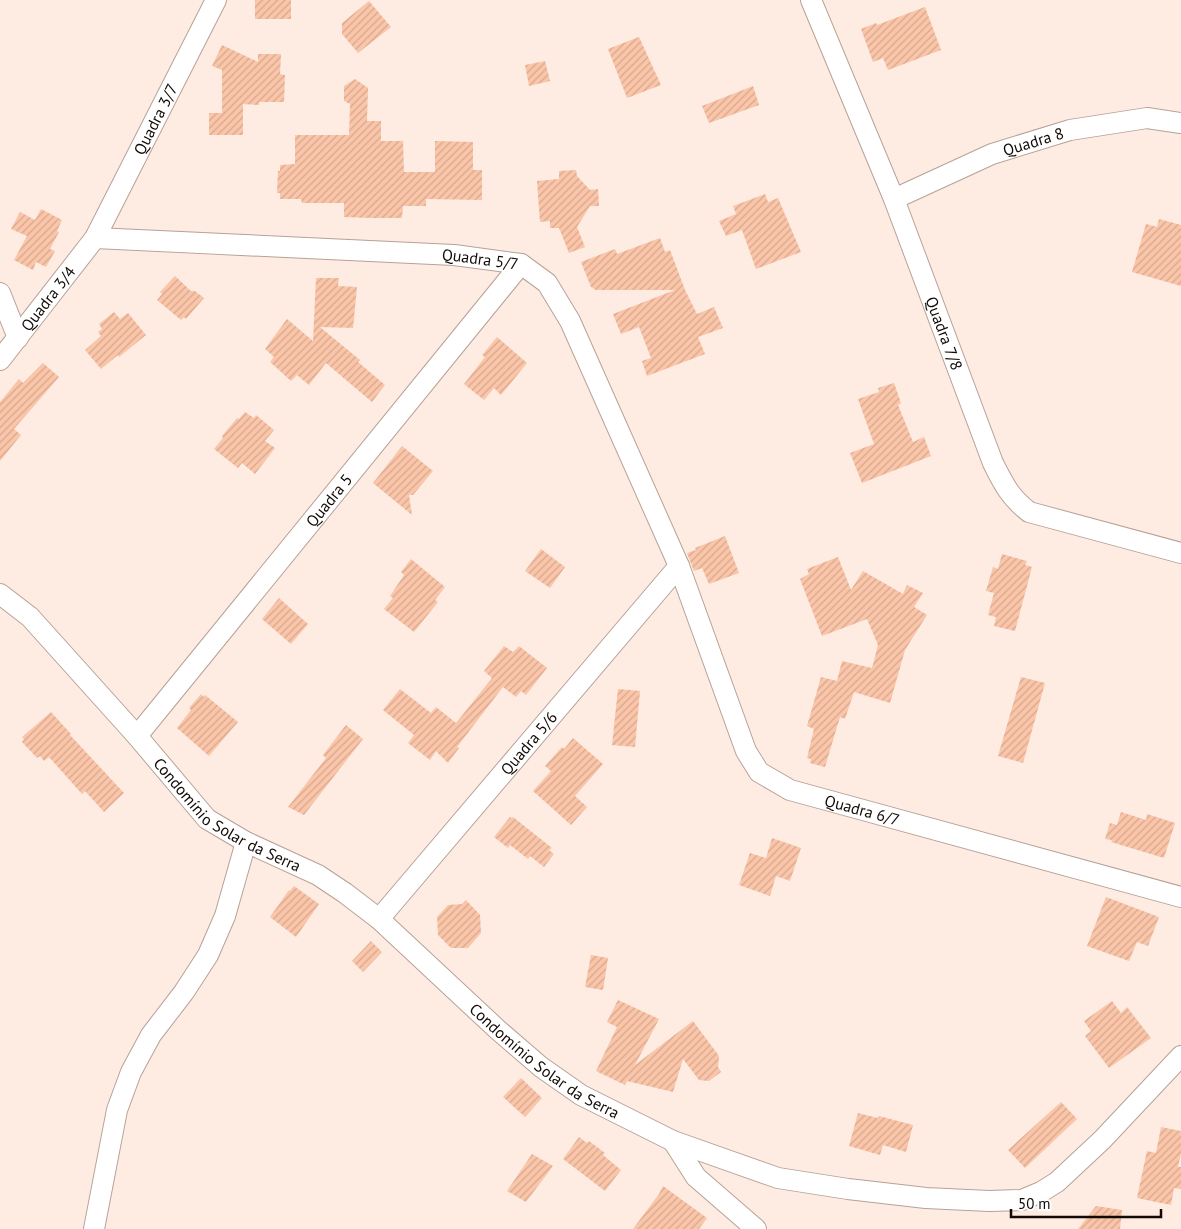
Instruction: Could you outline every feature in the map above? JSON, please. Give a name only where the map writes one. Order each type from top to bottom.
[{"type":"street","name":"Quadra 3/7","points":[[95,238],[216,0]]},
{"type":"street","name":"Quadra 7/8","points":[[811,0],[894,199],[1003,484],[1014,500],[1029,512],[1181,553]]},
{"type":"street","name":"Quadra 8","points":[[894,199],[992,154],[1070,130],[1146,118],[1181,123]]},
{"type":"street","name":"Quadra 5/7","points":[[95,238],[454,256],[521,264],[548,283],[570,321],[679,566]]},
{"type":"street","name":"Quadra 3/4","points":[[0,360],[95,238]]},
{"type":"street","name":"Quadra 5","points":[[137,736],[521,264]]},
{"type":"street","points":[[0,293],[18,338]]},
{"type":"street","name":"Quadra 6/7","points":[[679,566],[746,751],[759,772],[790,790],[1181,897]]},
{"type":"street","name":"Quadra 5/6","points":[[379,919],[679,566]]},
{"type":"street","name":"Condomínio Solar da Serra","points":[[0,594],[30,617],[137,736],[207,819],[246,842],[318,875],[379,919],[498,1030],[541,1067],[581,1095],[673,1141],[778,1178],[848,1189],[926,1198],[989,1201],[1022,1200],[1041,1192],[1057,1182],[1102,1140],[1181,1056]]},
{"type":"street","points":[[94,1229],[117,1110],[131,1072],[151,1035],[184,992],[208,954],[225,916],[246,842]]},
{"type":"street","points":[[673,1141],[696,1177],[756,1229]]},
{"type":"building","points":[[255,0],[291,0],[291,19],[255,19]]},
{"type":"building","points":[[369,1],[391,27],[358,53],[342,34],[342,23]]},
{"type":"building","points":[[925,7],[941,50],[888,70],[883,58],[873,62],[861,29]]},
{"type":"building","points":[[639,37],[661,85],[627,98],[608,49]]},
{"type":"building","points":[[222,45],[258,62],[258,54],[281,54],[280,74],[285,75],[284,102],[259,102],[259,105],[243,104],[243,135],[209,135],[209,113],[222,113],[222,70],[212,66]]},
{"type":"building","points":[[545,61],[550,81],[529,86],[525,65]]},
{"type":"building","points":[[355,79],[368,88],[367,121],[381,121],[381,141],[403,141],[404,172],[435,172],[435,141],[473,142],[473,170],[482,170],[482,200],[426,199],[426,206],[403,206],[402,218],[371,218],[344,217],[344,203],[302,203],[301,199],[280,199],[280,193],[277,193],[278,171],[280,171],[280,165],[295,164],[295,135],[349,135],[350,104],[344,101],[344,86]]},
{"type":"building","points":[[753,86],[759,105],[709,123],[702,106]]},
{"type":"building","points":[[576,170],[577,176],[590,190],[598,189],[599,206],[590,206],[577,227],[585,247],[569,253],[559,228],[550,228],[550,221],[540,222],[537,181],[559,179],[559,171]]},
{"type":"building","points":[[765,194],[768,202],[778,198],[801,252],[756,269],[742,230],[726,236],[719,221],[736,214],[733,206]]},
{"type":"building","points":[[41,209],[62,220],[57,231],[59,232],[50,249],[55,251],[46,267],[36,262],[33,270],[14,260],[27,236],[11,229],[20,212],[35,220]]},
{"type":"building","points":[[1159,219],[1181,225],[1181,286],[1132,272],[1146,224],[1157,227]]},
{"type":"building","points":[[660,238],[665,252],[670,250],[685,290],[697,314],[714,307],[723,328],[698,337],[705,354],[647,376],[642,361],[651,358],[639,327],[621,334],[613,314],[675,290],[596,290],[591,287],[581,262],[615,249],[617,254]]},
{"type":"building","points":[[175,276],[191,291],[195,291],[204,298],[186,319],[184,317],[181,320],[157,300],[162,294],[160,292]]},
{"type":"building","points":[[316,278],[339,278],[338,286],[357,287],[353,328],[320,327],[360,360],[358,362],[385,385],[372,402],[326,363],[309,385],[297,375],[291,381],[270,362],[274,357],[265,349],[287,319],[313,341]]},
{"type":"building","points":[[114,312],[120,319],[128,313],[146,335],[101,369],[85,350],[101,336],[98,332],[102,329],[99,324]]},
{"type":"building","points":[[497,337],[527,363],[501,395],[494,388],[484,400],[464,384],[485,357],[482,355]]},
{"type":"building","points":[[43,363],[59,377],[14,429],[21,435],[0,461],[0,402],[19,379],[23,383]]},
{"type":"building","points":[[894,383],[901,403],[898,405],[913,442],[924,437],[931,456],[862,483],[850,453],[874,444],[858,399],[879,392],[878,388]]},
{"type":"building","points":[[245,412],[254,418],[256,415],[274,430],[265,441],[275,448],[255,474],[242,463],[238,468],[214,449],[237,418],[239,419]]},
{"type":"building","points":[[402,446],[433,471],[413,495],[409,495],[412,515],[373,483]]},
{"type":"building","points":[[725,536],[739,573],[709,584],[702,568],[694,571],[687,553]]},
{"type":"building","points":[[541,549],[565,567],[550,588],[525,571]]},
{"type":"building","points":[[1002,554],[1027,561],[1025,565],[1032,567],[1015,631],[994,626],[996,617],[988,615],[994,593],[986,591],[993,567],[998,569]]},
{"type":"building","points":[[838,557],[851,590],[863,571],[903,594],[907,585],[923,593],[914,607],[927,615],[905,650],[890,703],[854,692],[845,719],[840,717],[825,767],[810,763],[811,759],[807,758],[814,729],[807,726],[821,677],[837,681],[842,661],[872,668],[878,645],[867,619],[822,636],[800,579],[809,574],[807,569]]},
{"type":"building","points":[[411,559],[445,587],[435,600],[438,602],[414,632],[384,609],[393,598],[390,596],[404,575],[401,572]]},
{"type":"building","points":[[279,598],[308,624],[291,644],[262,619]]},
{"type":"building","points":[[504,646],[513,652],[519,646],[547,668],[526,695],[521,691],[516,697],[503,687],[457,747],[459,748],[448,763],[436,751],[430,760],[408,743],[414,735],[383,710],[400,689],[431,713],[436,707],[456,723],[492,678],[484,671]]},
{"type":"building","points":[[1021,677],[1045,683],[1023,763],[998,756]]},
{"type":"building","points":[[618,689],[640,691],[635,747],[612,745]]},
{"type":"building","points":[[201,694],[204,697],[205,695],[238,722],[209,756],[177,728],[191,710],[189,708]]},
{"type":"building","points":[[51,712],[124,793],[104,812],[85,791],[82,794],[49,757],[44,761],[40,756],[37,758],[22,742],[24,739],[22,737]]},
{"type":"building","points":[[346,725],[363,739],[304,815],[288,807],[326,758],[323,755]]},
{"type":"building","points":[[573,738],[603,764],[575,796],[587,807],[571,825],[533,791],[551,771],[545,766]]},
{"type":"building","points":[[1121,812],[1146,820],[1147,814],[1175,823],[1164,858],[1105,839],[1110,823],[1117,825]]},
{"type":"building","points":[[510,817],[513,817],[552,848],[549,850],[554,854],[544,867],[530,856],[528,859],[510,845],[508,848],[494,837]]},
{"type":"building","points":[[772,838],[801,848],[790,881],[776,876],[770,896],[739,885],[750,853],[766,858]]},
{"type":"building","points":[[294,886],[319,904],[296,937],[270,917],[289,890]]},
{"type":"building","points":[[1106,897],[1159,917],[1148,946],[1137,942],[1129,961],[1087,946]]},
{"type":"building","points":[[466,900],[480,915],[481,933],[468,948],[451,948],[438,935],[437,917],[448,905],[462,904]]},
{"type":"building","points":[[371,941],[382,952],[363,972],[352,961]]},
{"type":"building","points":[[591,955],[608,958],[603,990],[585,987]]},
{"type":"building","points":[[618,1000],[659,1019],[635,1065],[693,1021],[719,1056],[718,1067],[721,1072],[709,1081],[699,1080],[683,1059],[673,1092],[627,1081],[625,1085],[596,1071],[617,1027],[607,1022]]},
{"type":"building","points":[[1112,1001],[1121,1013],[1127,1007],[1151,1038],[1109,1068],[1085,1036],[1091,1031],[1084,1021]]},
{"type":"building","points":[[521,1078],[542,1098],[525,1117],[503,1097]]},
{"type":"building","points":[[1061,1102],[1077,1119],[1025,1168],[1008,1150]]},
{"type":"building","points":[[858,1113],[878,1118],[879,1116],[913,1125],[906,1152],[883,1145],[880,1155],[849,1146]]},
{"type":"building","points":[[1161,1127],[1181,1131],[1181,1153],[1178,1167],[1181,1167],[1181,1189],[1174,1188],[1171,1205],[1137,1198],[1147,1151],[1156,1153]]},
{"type":"building","points":[[579,1137],[587,1143],[589,1141],[605,1153],[603,1155],[621,1170],[605,1191],[563,1159]]},
{"type":"building","points":[[532,1154],[553,1166],[526,1202],[507,1191]]},
{"type":"building","points":[[663,1186],[707,1218],[699,1229],[633,1229]]},
{"type":"building","points":[[1096,1206],[1122,1210],[1120,1229],[1078,1229]]}]
